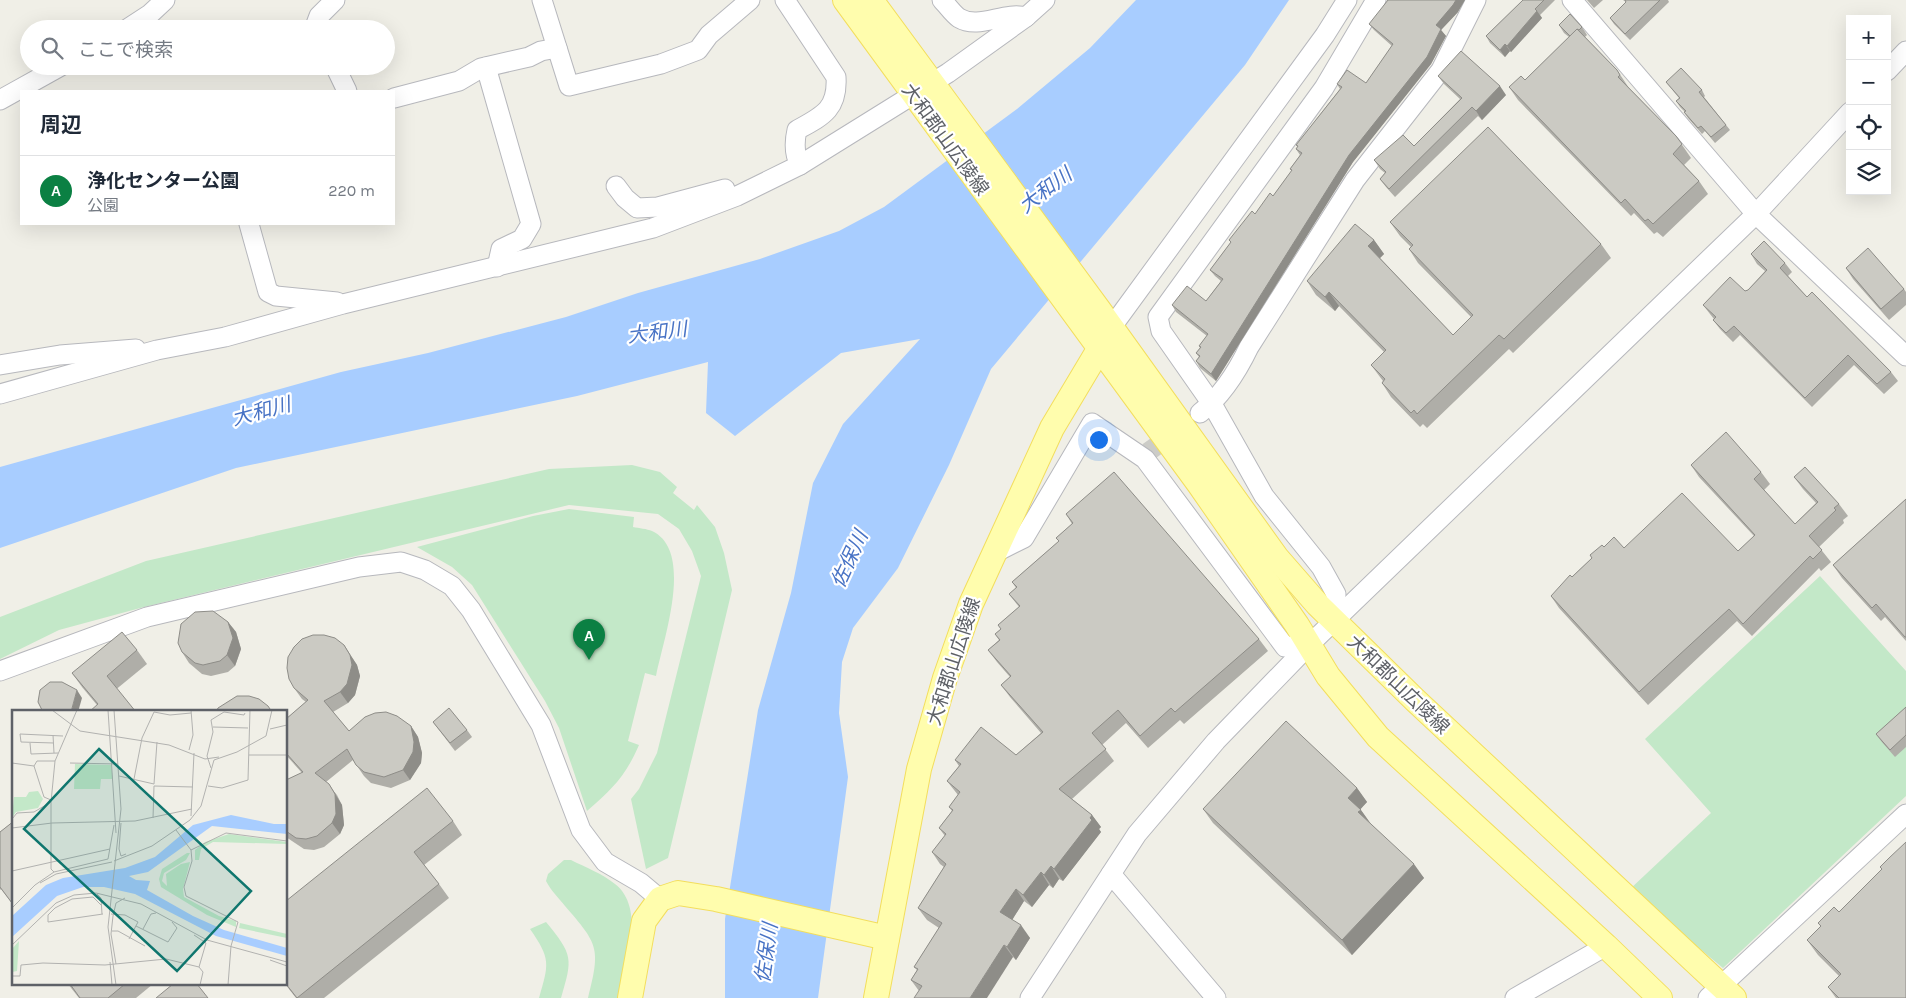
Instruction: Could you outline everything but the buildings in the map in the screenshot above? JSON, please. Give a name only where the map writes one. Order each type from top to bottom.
[{"type":"main road","name":"大和郡山広陵線","points":[[845,0],[928,96],[1277,558],[1334,621],[1721,994]]},
{"type":"main road","name":"大和郡山広陵線","points":[[871,0],[928,96]]},
{"type":"main road","name":"大和郡山広陵線","points":[[1096,319],[1100,350],[1200,484],[1310,644],[1328,676],[1378,736],[1660,998]]},
{"type":"main road","name":"大和郡山広陵線","points":[[876,998],[922,760],[945,678],[967,613],[1052,428],[1100,350],[1096,319]]},
{"type":"main road","points":[[630,998],[644,921],[660,899],[678,893],[716,899],[887,938]]},
{"type":"street","points":[[141,20],[165,0]]},
{"type":"street","points":[[318,20],[319,16],[335,0]]},
{"type":"street","points":[[542,0],[569,86],[661,64],[698,50],[709,35],[750,0]]},
{"type":"street","points":[[785,0],[836,76],[837,89],[834,103],[822,116],[797,130],[794,142],[796,158],[800,165]]},
{"type":"street","points":[[942,0],[958,18],[974,22],[1016,14],[1026,17]]},
{"type":"street","points":[[0,394],[157,350],[225,337],[344,304],[653,228],[754,187],[800,165],[928,96],[1045,0]]},
{"type":"street","points":[[1096,319],[1319,43],[1347,0]]},
{"type":"street","points":[[1334,621],[1336,594],[1325,574],[1264,496],[1206,408],[1161,331],[1158,317],[1324,88],[1376,0]]},
{"type":"street","points":[[1206,408],[1237,372],[1250,347],[1355,180],[1441,70],[1476,0]]},
{"type":"street","points":[[1572,0],[1756,214],[1904,349]]},
{"type":"street","points":[[395,98],[459,81],[486,67],[529,58],[541,51],[556,48]]},
{"type":"street","points":[[1891,67],[1906,51]]},
{"type":"street","points":[[486,67],[531,224],[522,239],[501,249],[497,267]]},
{"type":"street","points":[[0,100],[45,75]]},
{"type":"street","points":[[339,75],[346,90]]},
{"type":"street","points":[[1030,998],[1137,834],[1216,741],[1310,644],[1756,214],[1846,116]]},
{"type":"street","points":[[616,186],[637,208],[658,207],[746,184],[754,187]]},
{"type":"street","points":[[249,225],[268,292],[276,296],[334,300],[344,304]]},
{"type":"street","points":[[0,365],[60,355],[123,348],[157,350]]},
{"type":"street","points":[[994,552],[1024,538],[1092,423],[1147,456],[1285,647],[1310,644]]},
{"type":"street","points":[[0,671],[147,617],[359,567],[402,562],[425,570],[452,586],[471,610],[541,725],[581,830],[605,862],[641,883],[660,899]]},
{"type":"street","points":[[1721,994],[1906,814]]},
{"type":"street","points":[[1111,874],[1216,998]]},
{"type":"street","points":[[1516,998],[1606,946]]},
{"type":"green space","points":[[632,465],[660,472],[677,487],[673,493],[694,510],[697,505],[715,527],[724,553],[732,590],[668,858],[646,869],[631,799],[639,789],[657,753],[701,576],[692,551],[679,529],[658,514],[569,505],[144,607],[59,630],[0,659],[0,617],[146,561],[549,469]]},
{"type":"green space","points":[[569,509],[634,517],[633,527],[652,531],[665,541],[672,557],[674,576],[673,598],[656,676],[645,673],[628,741],[639,745],[623,774],[587,811],[559,728],[545,701],[472,585],[452,567],[417,547],[533,516]]},
{"type":"green space","points":[[1820,576],[1906,671],[1906,796],[1723,968],[1629,890],[1711,813],[1645,739]]},
{"type":"green space","points":[[564,860],[571,860],[610,880],[624,894],[630,907],[632,922],[631,938],[620,998],[588,998],[595,968],[594,948],[584,929],[546,881],[548,874]]},
{"type":"green space","points":[[546,922],[561,942],[568,957],[568,974],[561,998],[539,998],[545,977],[546,962],[542,948],[530,929]]},
{"type":"water","points":[[1136,0],[1289,0],[1245,65],[991,369],[949,465],[898,568],[853,628],[842,662],[839,713],[848,777],[818,998],[725,998],[725,919],[758,710],[791,593],[813,483],[843,424],[920,339],[841,353],[735,436],[706,413],[708,362],[577,396],[236,468],[0,548],[0,467],[341,372],[428,353],[566,317],[638,293],[760,259],[839,231],[884,207],[1017,109],[1090,48]]},
{"type":"tunnel","points":[[1148,452],[1177,431]]},
{"type":"place","name":"浄化センター公園","points":[[589,660]]},
{"type":"water label","name":"大和川","points":[[1045,190]]},
{"type":"water label","name":"大和川","points":[[657,332]]},
{"type":"water label","name":"大和川","points":[[261,411]]},
{"type":"water label","name":"佐保川","points":[[849,559]]},
{"type":"water label","name":"佐保川","points":[[766,953]]}]
